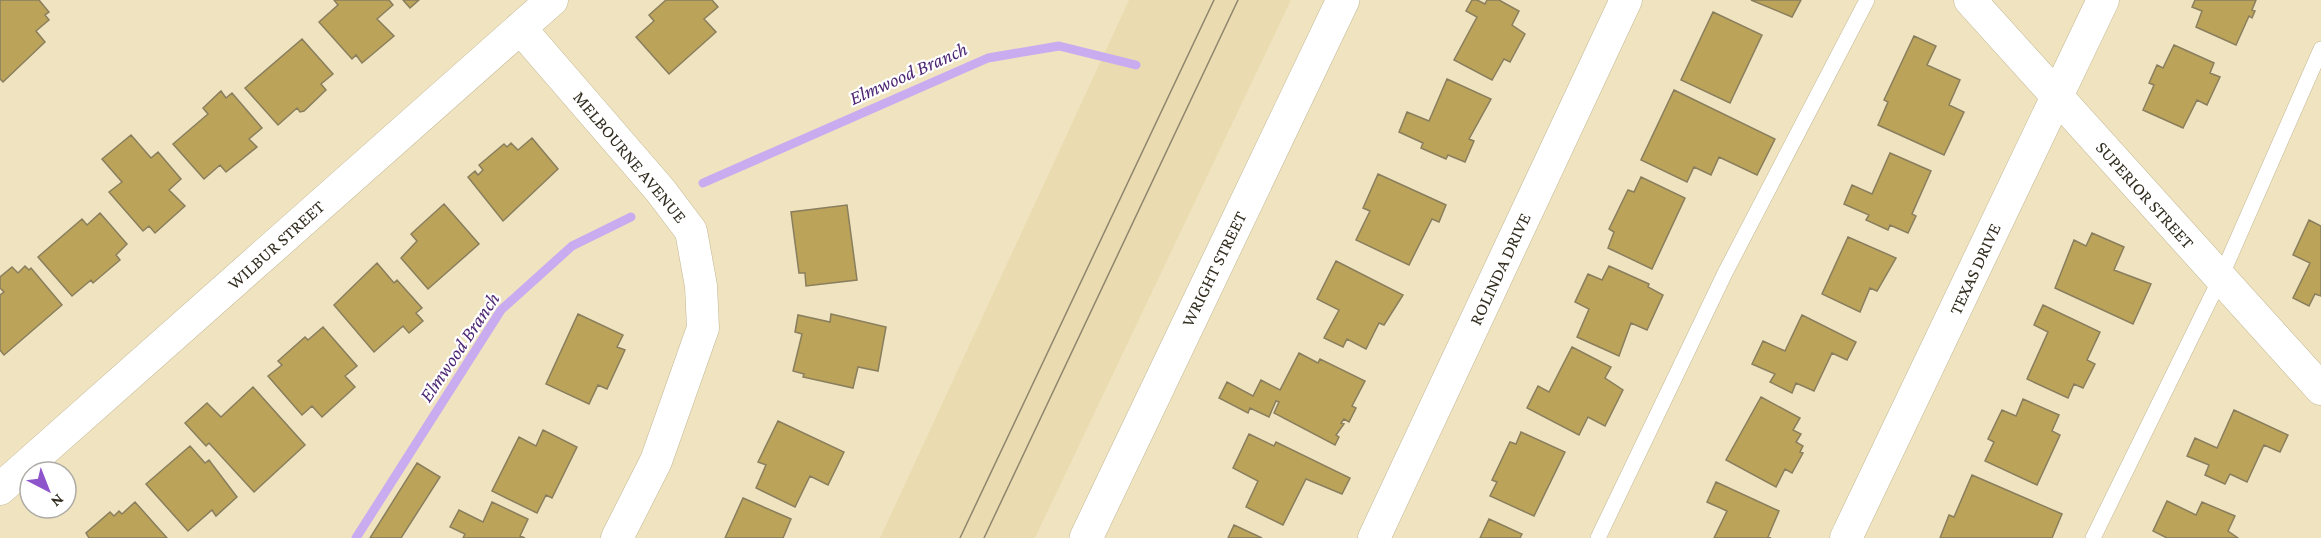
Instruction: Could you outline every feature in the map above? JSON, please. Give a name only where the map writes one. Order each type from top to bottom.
[{"type":"street","name":"WILBUR STREET","points":[[0,489],[552,0]]},
{"type":"street","name":"WRIGHT STREET","points":[[1086,538],[1343,0]]},
{"type":"street","name":"ROLINDA DRIVE","points":[[1374,538],[1626,0]]},
{"type":"street","name":"SUPERIOR STREET","points":[[1970,0],[2321,389]]},
{"type":"street","name":"TEXAS DRIVE","points":[[1846,538],[2103,0]]},
{"type":"street","name":"MELBOURNE AVENUE","points":[[520,28],[660,190],[691,231],[701,286],[703,328],[656,461],[617,538]]},
{"type":"lane","points":[[1598,538],[1725,273],[1867,0]]},
{"type":"lane","points":[[2093,538],[2220,279],[2321,49]]},
{"type":"shaded area","points":[[1129,0],[1291,0],[1035,538],[880,538]]},
{"type":"building","points":[[0,0],[39,0],[49,12],[45,15],[49,20],[36,31],[45,42],[3,82],[0,79]]},
{"type":"building","points":[[334,0],[389,0],[393,5],[377,19],[394,36],[362,63],[356,55],[352,59],[319,22],[338,5]]},
{"type":"building","points":[[403,0],[419,0],[410,8]]},
{"type":"building","points":[[666,0],[712,0],[718,7],[704,19],[716,32],[669,74],[636,37],[654,21],[649,15]]},
{"type":"building","points":[[1472,0],[1485,4],[1487,0],[1499,0],[1519,11],[1512,25],[1525,34],[1510,62],[1504,59],[1492,80],[1454,60],[1477,17],[1466,11]]},
{"type":"building","points":[[1751,0],[1801,0],[1792,17]]},
{"type":"building","points":[[2195,0],[2256,0],[2252,10],[2255,11],[2252,18],[2249,16],[2236,45],[2196,27],[2202,11],[2192,7]]},
{"type":"building","points":[[1713,12],[1762,35],[1730,103],[1681,80]]},
{"type":"building","points":[[1914,36],[1936,46],[1927,65],[1960,80],[1949,105],[1964,112],[1944,155],[1878,125],[1888,102],[1884,100]]},
{"type":"building","points":[[302,39],[333,74],[321,84],[326,90],[304,111],[300,112],[297,108],[278,125],[245,88]]},
{"type":"building","points":[[2174,45],[2214,63],[2210,73],[2220,77],[2207,105],[2197,100],[2183,128],[2143,110],[2154,85],[2149,83],[2157,65],[2163,68]]},
{"type":"building","points":[[1447,79],[1491,99],[1469,139],[1474,141],[1465,162],[1448,155],[1446,159],[1421,148],[1423,143],[1399,132],[1407,112],[1429,121]]},
{"type":"building","points":[[1674,90],[1775,139],[1757,175],[1719,157],[1711,175],[1694,167],[1687,182],[1641,160]]},
{"type":"building","points":[[221,91],[226,98],[232,93],[262,128],[249,139],[257,147],[226,172],[220,165],[204,179],[173,144],[208,114],[203,108]]},
{"type":"building","points":[[131,135],[151,158],[158,152],[181,179],[169,190],[185,206],[155,233],[149,226],[143,231],[109,192],[122,182],[102,159]]},
{"type":"building","points":[[532,138],[558,169],[503,221],[468,177],[475,171],[478,175],[483,170],[479,165],[504,144],[507,147],[511,143],[518,150]]},
{"type":"building","points":[[1890,153],[1931,171],[1912,214],[1916,216],[1908,233],[1890,225],[1888,230],[1866,220],[1869,215],[1844,204],[1852,185],[1872,194]]},
{"type":"building","points":[[1378,174],[1446,205],[1439,222],[1432,219],[1409,265],[1356,240],[1370,211],[1363,208]]},
{"type":"building","points":[[1641,177],[1685,198],[1652,269],[1608,248],[1614,232],[1609,229],[1628,190],[1634,192]]},
{"type":"building","points":[[444,204],[479,244],[428,289],[401,258],[417,241],[411,234]]},
{"type":"building","points":[[847,205],[857,280],[806,286],[805,273],[799,273],[791,212]]},
{"type":"building","points":[[100,213],[127,244],[116,255],[120,260],[93,283],[91,280],[72,296],[38,257],[82,219],[87,225]]},
{"type":"building","points":[[2309,220],[2321,226],[2321,296],[2315,294],[2309,306],[2293,298],[2310,263],[2293,255]]},
{"type":"building","points":[[2092,233],[2124,247],[2114,270],[2151,284],[2133,324],[2055,288],[2074,240],[2086,246]]},
{"type":"building","points":[[1848,237],[1896,258],[1877,291],[1870,288],[1860,312],[1822,294]]},
{"type":"building","points":[[1336,261],[1403,295],[1384,325],[1379,323],[1366,349],[1347,339],[1343,347],[1324,338],[1339,310],[1317,299]]},
{"type":"building","points":[[377,263],[394,283],[397,280],[422,308],[416,313],[423,321],[409,333],[403,326],[374,352],[334,305]]},
{"type":"building","points":[[25,266],[29,270],[31,268],[62,305],[4,355],[0,350],[0,295],[4,292],[0,288],[0,277],[12,267],[18,273]]},
{"type":"building","points":[[1609,266],[1649,284],[1648,287],[1663,295],[1647,330],[1631,323],[1619,356],[1577,337],[1589,309],[1575,302],[1588,274],[1602,280]]},
{"type":"building","points":[[2043,305],[2100,332],[2087,360],[2095,364],[2083,388],[2074,384],[2068,398],[2027,379],[2048,332],[2034,325]]},
{"type":"building","points":[[578,314],[623,335],[617,347],[625,350],[607,389],[598,385],[589,404],[546,384]]},
{"type":"building","points":[[831,314],[886,327],[878,371],[858,367],[853,388],[803,377],[804,374],[793,371],[802,334],[795,332],[798,315],[830,322]]},
{"type":"building","points":[[1802,315],[1856,342],[1847,360],[1832,353],[1814,391],[1796,383],[1792,393],[1770,382],[1775,374],[1752,364],[1763,341],[1785,351]]},
{"type":"building","points":[[323,327],[357,366],[345,376],[355,387],[322,417],[312,406],[302,415],[268,376],[282,365],[278,361],[305,337],[308,340]]},
{"type":"building","points":[[1572,347],[1611,367],[1605,378],[1623,390],[1605,426],[1588,417],[1579,435],[1527,408],[1538,386],[1549,392]]},
{"type":"building","points":[[1299,353],[1318,363],[1320,359],[1365,381],[1352,406],[1356,408],[1349,422],[1344,419],[1341,423],[1344,424],[1336,435],[1339,437],[1335,445],[1274,413],[1279,402],[1276,401],[1269,417],[1250,408],[1248,413],[1219,398],[1227,382],[1253,396],[1261,380],[1280,390]]},
{"type":"building","points":[[253,387],[305,445],[254,492],[209,443],[206,446],[185,423],[207,403],[221,417]]},
{"type":"building","points":[[1761,397],[1800,418],[1793,430],[1801,434],[1796,442],[1803,446],[1800,452],[1803,453],[1792,473],[1785,469],[1776,487],[1726,460]]},
{"type":"building","points":[[2023,399],[2059,415],[2052,431],[2060,435],[2037,485],[1985,461],[1994,442],[1988,439],[2002,410],[2016,416]]},
{"type":"building","points":[[2234,410],[2288,435],[2280,452],[2264,445],[2247,482],[2230,474],[2225,484],[2205,475],[2209,465],[2187,456],[2195,438],[2217,448]]},
{"type":"building","points":[[778,421],[844,452],[828,485],[810,476],[795,507],[756,488],[766,465],[758,462]]},
{"type":"building","points":[[543,430],[577,447],[552,498],[546,495],[537,513],[492,491],[519,437],[536,446]]},
{"type":"building","points":[[1521,432],[1565,452],[1534,516],[1490,496],[1497,482],[1492,480],[1510,442],[1516,444]]},
{"type":"building","points":[[1249,434],[1274,446],[1276,442],[1350,478],[1342,494],[1306,479],[1283,525],[1246,507],[1258,481],[1233,468]]},
{"type":"building","points":[[190,446],[205,463],[209,460],[237,497],[216,516],[212,510],[188,531],[146,484]]},
{"type":"building","points":[[417,463],[440,477],[401,538],[370,538]]},
{"type":"building","points":[[1972,475],[2062,514],[2052,538],[1940,538],[1949,515],[1954,517]]},
{"type":"building","points":[[1716,482],[1779,511],[1768,537],[1771,538],[1714,538],[1727,511],[1707,502]]},
{"type":"building","points":[[743,498],[791,519],[783,538],[725,538]]},
{"type":"building","points":[[2167,501],[2196,515],[2202,502],[2235,516],[2228,531],[2238,538],[2167,538],[2153,531]]},
{"type":"building","points":[[135,502],[167,538],[89,538],[86,533],[110,512],[114,516],[119,511],[122,514]]},
{"type":"building","points":[[492,502],[528,519],[520,536],[525,538],[463,538],[465,534],[450,527],[459,510],[483,522]]},
{"type":"building","points":[[1489,519],[1522,534],[1520,538],[1480,538]]},
{"type":"building","points":[[1234,525],[1262,538],[1228,538]]},
{"type":"waterway","name":"Elmwood Branch","points":[[703,183],[988,58],[1059,46],[1136,65]]},
{"type":"waterway","name":"Elmwood Branch","points":[[356,538],[501,310],[572,246],[631,217]]},
{"type":"tram line","points":[[960,538],[1214,0]]},
{"type":"tram line","points":[[984,538],[1238,0]]}]
